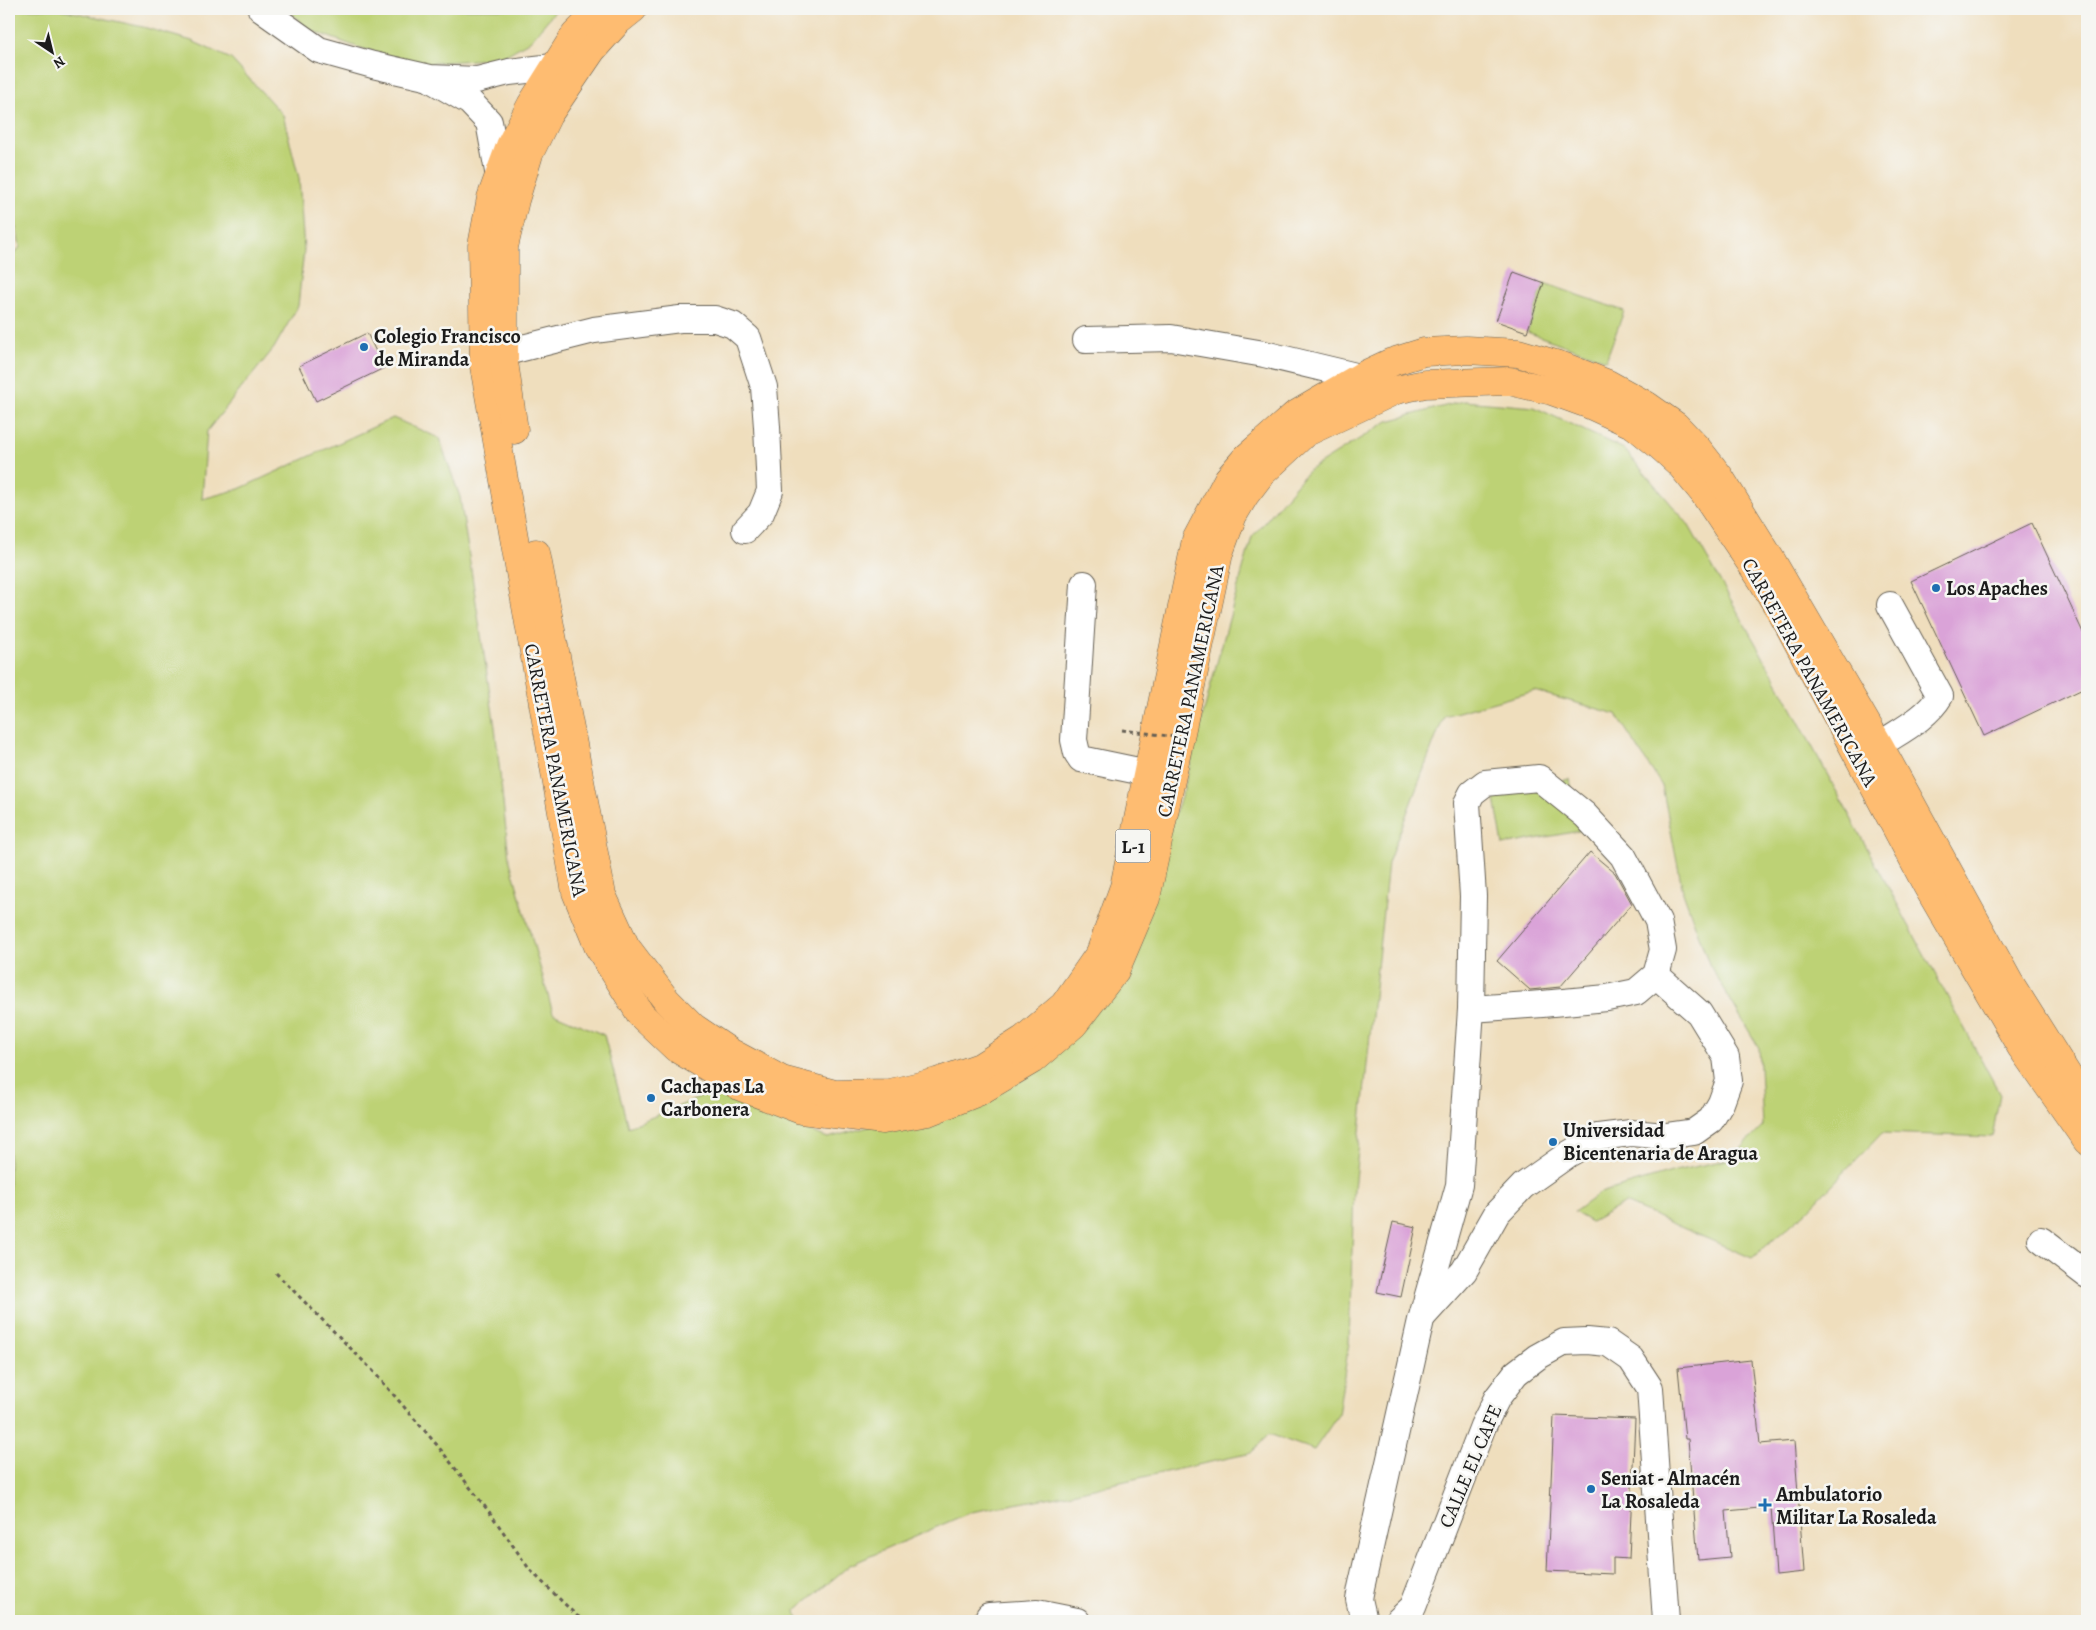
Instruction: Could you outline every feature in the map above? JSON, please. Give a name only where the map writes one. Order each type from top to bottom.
[{"type":"main road","name":"CARRETERA PANAMERICANA","points":[[601,9],[575,34],[530,105],[510,146],[491,198],[482,246],[484,366],[576,892],[598,946],[641,1015],[676,1048],[741,1087],[801,1110],[883,1120],[928,1112],[978,1092],[1032,1060],[1074,1024],[1115,971],[1146,898],[1219,553],[1233,515],[1245,495],[1261,474],[1305,433],[1374,399],[1396,390],[1425,384],[1509,381],[1552,391],[1634,424],[1680,464],[1703,492],[1762,580],[1787,622],[1927,886],[2021,1047],[2087,1141]]},
{"type":"main road","name":"CARRETERA PANAMERICANA","points":[[633,9],[618,21],[592,50],[548,116],[529,154],[504,247],[503,353],[520,470],[602,895],[626,947],[667,1001],[693,1027],[730,1052],[782,1080],[835,1094],[890,1093],[937,1082],[980,1067],[1024,1039],[1064,1005],[1100,954],[1124,887],[1196,540],[1228,480],[1246,458],[1295,415],[1360,376],[1392,362],[1424,352],[1466,350],[1518,353],[1565,367],[1608,384],[1676,426],[1698,448],[1736,503],[1879,745],[2009,982],[2087,1106]]},
{"type":"street","points":[[262,9],[319,50],[372,66],[430,78],[477,80],[509,72],[553,67]]},
{"type":"street","points":[[430,78],[470,102],[489,122],[499,177]]},
{"type":"street","points":[[503,353],[594,330],[680,319],[714,319],[732,325],[748,338],[764,387],[767,428],[770,491],[761,513],[745,530]]},
{"type":"street","points":[[1086,340],[1171,338],[1264,354],[1360,376]]},
{"type":"street","points":[[1084,584],[1074,740],[1076,753],[1082,759],[1148,773]]},
{"type":"street","points":[[1879,745],[1925,714],[1940,696],[1890,605]]},
{"type":"street","points":[[1364,1621],[1359,1599],[1360,1588],[1421,1320],[1459,1185],[1471,1008],[1473,896],[1467,803],[1472,793],[1485,783],[1539,778],[1585,815],[1604,833],[1623,856],[1658,921],[1663,950],[1656,975],[1636,992],[1607,998],[1471,1008]]},
{"type":"street","points":[[1421,1320],[1464,1271],[1497,1213],[1523,1186],[1567,1155],[1598,1137],[1631,1133],[1666,1136],[1694,1132],[1711,1120],[1721,1102],[1729,1081],[1726,1057],[1699,1014],[1656,975]]},
{"type":"street","points":[[2041,1240],[2087,1275]]},
{"type":"street","name":"CALLE EL CAFE","points":[[1398,1621],[1412,1607],[1483,1426],[1497,1398],[1516,1373],[1537,1357],[1564,1342],[1587,1341],[1608,1343],[1631,1360],[1650,1388],[1666,1621]]},
{"type":"street","points":[[988,1616],[1037,1613],[1077,1621]]},
{"type":"path","points":[[1122,730],[1184,738]]},
{"type":"path","points":[[276,1273],[373,1371],[490,1513],[530,1570],[577,1616],[589,1621]]},
{"type":"path","points":[[919,1621],[988,1616]]},
{"type":"green space","points":[[9,9],[59,9],[143,27],[192,41],[231,59],[283,115],[299,178],[304,250],[298,306],[274,348],[207,431],[202,499],[239,489],[393,418],[439,438],[460,497],[495,727],[509,858],[553,1013],[604,1035],[628,1127],[711,1093],[828,1138],[985,1095],[1127,945],[1184,789],[1252,537],[1308,471],[1388,421],[1464,401],[1534,407],[1624,449],[1688,524],[1779,685],[2000,1094],[1992,1137],[1882,1133],[1806,1212],[1752,1258],[1625,1203],[1591,1222],[1574,1212],[1600,1193],[1675,1171],[1731,1159],[1763,1126],[1759,1048],[1709,964],[1683,892],[1662,786],[1616,714],[1534,691],[1444,716],[1388,863],[1354,1189],[1349,1343],[1338,1415],[1314,1450],[1269,1434],[1251,1453],[1058,1496],[971,1512],[850,1565],[796,1610],[798,1621],[9,1621],[9,261],[20,247],[12,202],[9,200]]},
{"type":"green space","points":[[288,9],[557,9],[530,41],[501,58],[420,64],[357,47],[307,29]]},
{"type":"green space","points":[[1544,283],[1624,311],[1606,360],[1527,332]]},
{"type":"green space","points":[[1570,779],[1579,831],[1503,845],[1494,793]]},
{"type":"building","points":[[1514,272],[1544,283],[1527,332],[1496,321]]},
{"type":"building","points":[[367,333],[384,368],[316,401],[299,366]]},
{"type":"building","points":[[2032,523],[2087,641],[2087,687],[1984,736],[1911,581]]},
{"type":"building","points":[[1590,852],[1615,873],[1632,904],[1560,987],[1530,990],[1497,961]]},
{"type":"building","points":[[1393,1222],[1416,1227],[1401,1297],[1377,1292]]},
{"type":"building","points":[[1751,1360],[1760,1444],[1794,1441],[1804,1572],[1776,1575],[1771,1507],[1726,1511],[1730,1557],[1698,1560],[1688,1439],[1685,1439],[1678,1368]]},
{"type":"building","name":"Seniat - Almacén La Rosaleda","points":[[1554,1416],[1635,1419],[1629,1559],[1613,1558],[1613,1574],[1547,1571]]},
{"type":"place","name":"Colegio Francisco de Miranda","points":[[364,347]]},
{"type":"place","name":"Los Apaches","points":[[1936,588]]},
{"type":"place","name":"Cachapas La Carbonera","points":[[651,1098]]},
{"type":"place","name":"Universidad Bicentenaria de Aragua","points":[[1553,1142]]},
{"type":"place","name":"Seniat - Almacén La Rosaleda","points":[[1591,1489]]},
{"type":"place","name":"Ambulatorio Militar La Rosaleda","points":[[1765,1505]]}]
